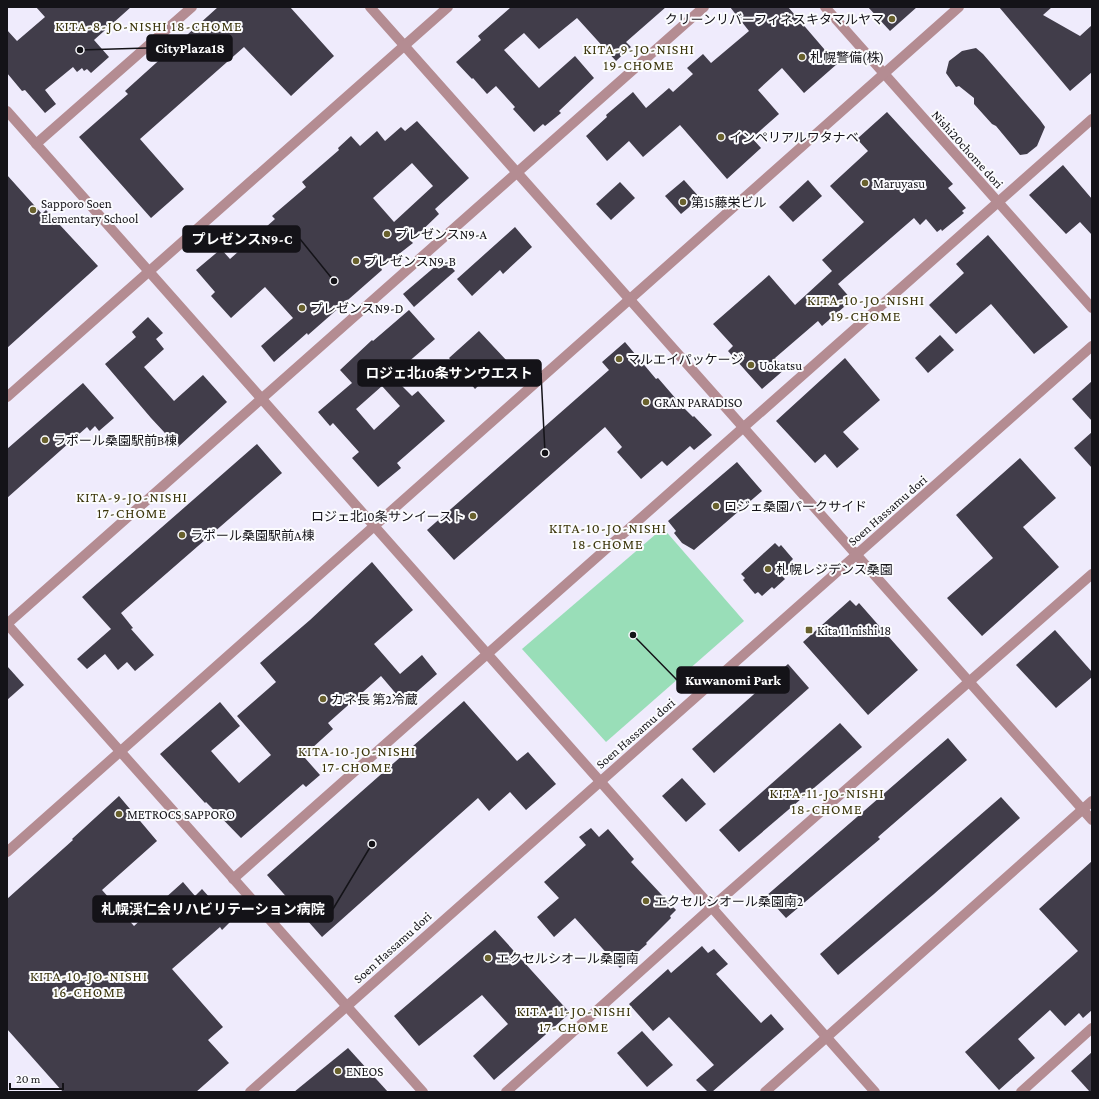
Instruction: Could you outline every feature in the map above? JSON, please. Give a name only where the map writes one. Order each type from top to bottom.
[{"type":"street","points":[[36,144],[192,7]]},
{"type":"street","points":[[370,7],[1092,820]]},
{"type":"street","points":[[7,397],[448,7]]},
{"type":"street","points":[[423,1092],[7,624],[704,7]]},
{"type":"street","name":"Nishi20chome dori","points":[[825,7],[1092,308]]},
{"type":"street","points":[[7,852],[959,7]]},
{"type":"street","points":[[7,111],[601,780],[875,1092]]},
{"type":"street","points":[[233,879],[1092,119]]},
{"type":"street","name":"Soen Hassamu dori","points":[[250,1092],[345,1006],[1092,346]]},
{"type":"street","points":[[506,1092],[712,907],[1092,574]]},
{"type":"street","points":[[765,1092],[1092,800]]},
{"type":"street","points":[[1021,1092],[1092,1028]]},
{"type":"green space","points":[[663,528],[744,621],[606,742],[522,649]]},
{"type":"building","points":[[36,7],[131,7],[94,40],[109,57],[91,73],[87,69],[84,71],[82,68],[77,72],[73,67],[45,90],[56,104],[45,113],[25,90],[22,91],[7,73],[7,30],[17,41],[45,17]]},
{"type":"building","points":[[218,7],[290,7],[334,56],[291,96],[244,47],[140,139],[184,189],[151,218],[79,137],[128,94],[125,91]]},
{"type":"building","points":[[511,7],[666,7],[626,42],[631,47],[616,61],[577,18],[539,49],[524,33],[504,50],[539,88],[575,56],[594,78],[559,111],[561,113],[545,126],[543,124],[534,132],[513,109],[515,107],[496,86],[487,94],[456,62],[481,40],[478,36]]},
{"type":"building","points":[[730,7],[788,7],[837,64],[804,93],[782,68],[758,90],[779,114],[752,138],[761,148],[727,179],[680,125],[643,157],[629,141],[607,161],[586,136],[607,117],[606,115],[633,92],[646,108],[669,88],[673,92],[693,74],[687,68],[703,54],[711,63],[749,31]]},
{"type":"building","name":"クリーンリバーフィネスキタマルヤマ","points":[[868,7],[917,7],[890,31]]},
{"type":"building","points":[[999,7],[1052,7],[1043,15],[1080,36],[1092,25],[1092,72],[1070,91]]},
{"type":"building","points":[[976,48],[983,54],[1045,127],[1037,146],[1027,154],[1020,155],[996,126],[992,124],[974,104],[974,98],[959,86],[956,87],[946,73],[949,61],[962,51]]},
{"type":"building","points":[[887,112],[953,184],[948,188],[966,208],[962,211],[964,213],[942,231],[941,229],[937,232],[926,219],[920,225],[914,218],[838,284],[852,300],[822,326],[818,321],[775,358],[785,369],[762,389],[728,351],[733,346],[713,324],[769,275],[795,305],[832,271],[822,260],[864,222],[830,186],[868,151],[857,139]]},
{"type":"building","points":[[417,121],[469,178],[435,209],[439,214],[411,241],[413,243],[381,268],[382,270],[308,335],[307,333],[274,362],[261,346],[293,318],[265,287],[231,318],[211,296],[215,292],[196,270],[221,249],[230,259],[275,219],[272,216],[306,187],[302,182],[339,150],[338,148],[351,136],[360,146],[377,131],[385,141],[401,127],[405,131]],"holes":[[[412,163],[433,186],[394,222],[373,198]]]},
{"type":"building","points":[[1063,165],[1092,199],[1092,235],[1080,222],[1066,234],[1029,195]]},
{"type":"building","name":"Sapporo Soen Elementary School","points":[[7,175],[42,214],[46,210],[98,266],[7,348]]},
{"type":"building","name":"第15藤栄ビル","points":[[684,180],[700,198],[681,214],[665,196]]},
{"type":"building","points":[[808,180],[822,196],[793,222],[779,207]]},
{"type":"building","points":[[620,182],[635,198],[611,220],[596,204]]},
{"type":"building","points":[[515,227],[532,247],[503,274],[500,270],[472,296],[457,279]]},
{"type":"building","points":[[988,235],[1068,327],[1034,354],[991,304],[956,334],[929,305],[964,273],[956,264]]},
{"type":"building","points":[[444,259],[455,271],[414,307],[403,294]]},
{"type":"building","points":[[409,310],[435,339],[392,376],[412,396],[418,391],[445,421],[397,463],[401,468],[378,487],[352,458],[359,452],[333,423],[330,426],[318,412],[352,383],[340,370],[372,340],[373,341]],"holes":[[[382,386],[400,406],[374,430],[356,409]]]},
{"type":"building","points":[[148,317],[163,333],[156,339],[164,349],[144,367],[174,401],[203,375],[227,402],[178,447],[105,364],[136,337],[132,332]]},
{"type":"building","points":[[479,331],[507,361],[482,385],[480,384],[475,389],[449,358]]},
{"type":"building","points":[[940,335],[954,350],[928,373],[915,358]]},
{"type":"building","points":[[625,342],[656,379],[658,378],[683,407],[712,435],[694,450],[690,446],[667,466],[662,461],[641,479],[617,452],[622,447],[605,427],[454,560],[427,530],[609,370],[602,362]]},
{"type":"building","points":[[845,358],[880,400],[843,432],[859,449],[837,468],[825,454],[815,463],[776,421]]},
{"type":"building","points":[[1092,381],[1092,421],[1072,399]]},
{"type":"building","name":"ラポール桑園駅前B棟","points":[[83,383],[114,418],[99,431],[95,426],[90,431],[87,427],[7,498],[7,449]]},
{"type":"building","points":[[1092,432],[1092,468],[1074,448]]},
{"type":"building","name":"ラポール桑園駅前A棟","points":[[257,444],[282,473],[121,613],[133,628],[131,629],[154,655],[135,671],[127,662],[118,670],[105,654],[87,669],[77,659],[111,629],[82,597]]},
{"type":"building","points":[[1020,458],[1056,498],[1023,527],[1059,567],[982,636],[947,598],[993,558],[956,515]]},
{"type":"building","name":"ロジェ桑園パークサイド","points":[[737,462],[762,491],[694,550],[682,543],[674,533],[676,531],[668,521]]},
{"type":"building","name":"札幌レジデンス桑園","points":[[775,543],[779,547],[781,545],[793,559],[791,561],[796,565],[783,577],[785,579],[774,589],[772,587],[762,596],[758,592],[755,594],[743,580],[745,578],[741,574]]},
{"type":"building","points":[[372,562],[413,610],[374,644],[400,674],[422,655],[437,674],[404,703],[381,676],[328,723],[333,729],[311,749],[313,751],[305,758],[320,775],[306,787],[303,784],[241,838],[206,802],[205,803],[160,754],[220,702],[240,726],[211,751],[239,783],[271,755],[237,716],[276,682],[260,663],[310,620]]},
{"type":"building","points":[[850,600],[856,606],[859,603],[918,670],[868,715],[803,642]]},
{"type":"building","points":[[1055,630],[1092,672],[1092,677],[1056,708],[1016,665]]},
{"type":"building","points":[[788,664],[809,688],[714,773],[692,749]]},
{"type":"building","points":[[7,666],[24,685],[7,700]]},
{"type":"building","points":[[464,701],[517,761],[528,752],[556,784],[526,810],[510,792],[489,811],[478,798],[322,937],[267,875]]},
{"type":"building","points":[[840,723],[862,747],[739,852],[719,830]]},
{"type":"building","points":[[948,738],[967,760],[878,837],[880,839],[786,918],[766,896]]},
{"type":"building","points":[[682,778],[706,804],[686,822],[662,796]]},
{"type":"building","points":[[119,796],[157,841],[102,890],[134,926],[183,882],[195,896],[202,889],[219,908],[221,906],[233,919],[222,930],[220,927],[172,969],[223,1027],[208,1040],[229,1063],[196,1092],[63,1092],[7,1029],[7,899],[73,840],[72,839]]},
{"type":"building","points":[[1001,797],[1020,818],[934,894],[838,975],[820,954]]},
{"type":"building","points":[[591,828],[599,837],[608,829],[634,859],[631,862],[676,910],[670,916],[671,918],[646,943],[647,944],[620,968],[575,918],[554,937],[537,917],[559,898],[544,882],[586,845],[579,837]]},
{"type":"building","points":[[1092,861],[1092,1010],[1083,1018],[1079,1013],[1065,1026],[1050,1010],[1018,1039],[1035,1058],[999,1090],[965,1052],[1078,951],[1039,909]]},
{"type":"building","points":[[495,930],[570,1013],[494,1080],[473,1056],[508,1024],[482,995],[419,1046],[394,1016]]},
{"type":"building","points":[[702,946],[708,953],[714,949],[728,964],[716,974],[761,1023],[771,1014],[784,1029],[712,1092],[708,1092],[696,1080],[714,1065],[669,1017],[653,1031],[629,1004],[668,969],[671,973]]},
{"type":"building","points":[[642,1031],[673,1065],[647,1087],[617,1053]]},
{"type":"building","points":[[348,1048],[388,1092],[294,1092]]},
{"type":"building","points":[[1092,1052],[1092,1092],[1090,1092],[1071,1071]]},
{"type":"place","name":"クリーンリバーフィネスキタマルヤマ","points":[[892,19]]},
{"type":"place","name":"CityPlaza18","points":[[80,50]]},
{"type":"place","name":"札幌警備(株)","points":[[802,57]]},
{"type":"place","name":"インペリアルワタナベ","points":[[721,137]]},
{"type":"place","name":"Maruyasu","points":[[865,183]]},
{"type":"place","name":"第15藤栄ビル","points":[[683,202]]},
{"type":"place","name":"Sapporo Soen Elementary School","points":[[33,210]]},
{"type":"place","name":"プレゼンスN9-A","points":[[387,234]]},
{"type":"place","name":"プレゼンスN9-B","points":[[356,261]]},
{"type":"place","name":"プレゼンスN9-C","points":[[334,281]]},
{"type":"place","name":"プレゼンスN9-D","points":[[302,308]]},
{"type":"place","name":"マルエイパッケージ","points":[[619,359]]},
{"type":"place","name":"Uokatsu","points":[[751,365]]},
{"type":"place","name":"GRAN PARADISO","points":[[646,402]]},
{"type":"place","name":"ラポール桑園駅前B棟","points":[[45,440]]},
{"type":"place","name":"ロジェ北10条サンウエスト","points":[[545,453]]},
{"type":"place","name":"ロジェ桑園パークサイド","points":[[716,506]]},
{"type":"place","name":"ロジェ北10条サンイースト","points":[[473,516]]},
{"type":"place","name":"ラポール桑園駅前A棟","points":[[182,535]]},
{"type":"place","name":"札幌レジデンス桑園","points":[[768,569]]},
{"type":"place","name":"Kita 11 nishi 18","points":[[809,630]]},
{"type":"place","name":"Kuwanomi Park","points":[[633,635]]},
{"type":"place","name":"カネ長 第2冷蔵","points":[[323,699]]},
{"type":"place","name":"METROCS SAPPORO","points":[[119,814]]},
{"type":"place","name":"札幌渓仁会リハビリテーション病院","points":[[372,844]]},
{"type":"place","name":"エクセルシオール桑園南2","points":[[646,901]]},
{"type":"place","name":"エクセルシオール桑園南","points":[[488,958]]},
{"type":"place","name":"ENEOS","points":[[338,1071]]},
{"type":"district","name":"KITA-8-JO-NISHI 18-CHOME","points":[[149,26]]},
{"type":"district","name":"KITA-9-JO-NISHI 19-CHOME","points":[[639,58]]},
{"type":"district","name":"KITA-10-JO-NISHI 19-CHOME","points":[[866,308]]},
{"type":"district","name":"KITA-9-JO-NISHI 17-CHOME","points":[[132,506]]},
{"type":"district","name":"KITA-10-JO-NISHI 18-CHOME","points":[[608,536]]},
{"type":"district","name":"KITA-10-JO-NISHI 17-CHOME","points":[[357,760]]},
{"type":"district","name":"KITA-11-JO-NISHI 18-CHOME","points":[[827,802]]},
{"type":"district","name":"KITA-10-JO-NISHI 16-CHOME","points":[[89,984]]},
{"type":"district","name":"KITA-11-JO-NISHI 17-CHOME","points":[[574,1020]]}]
